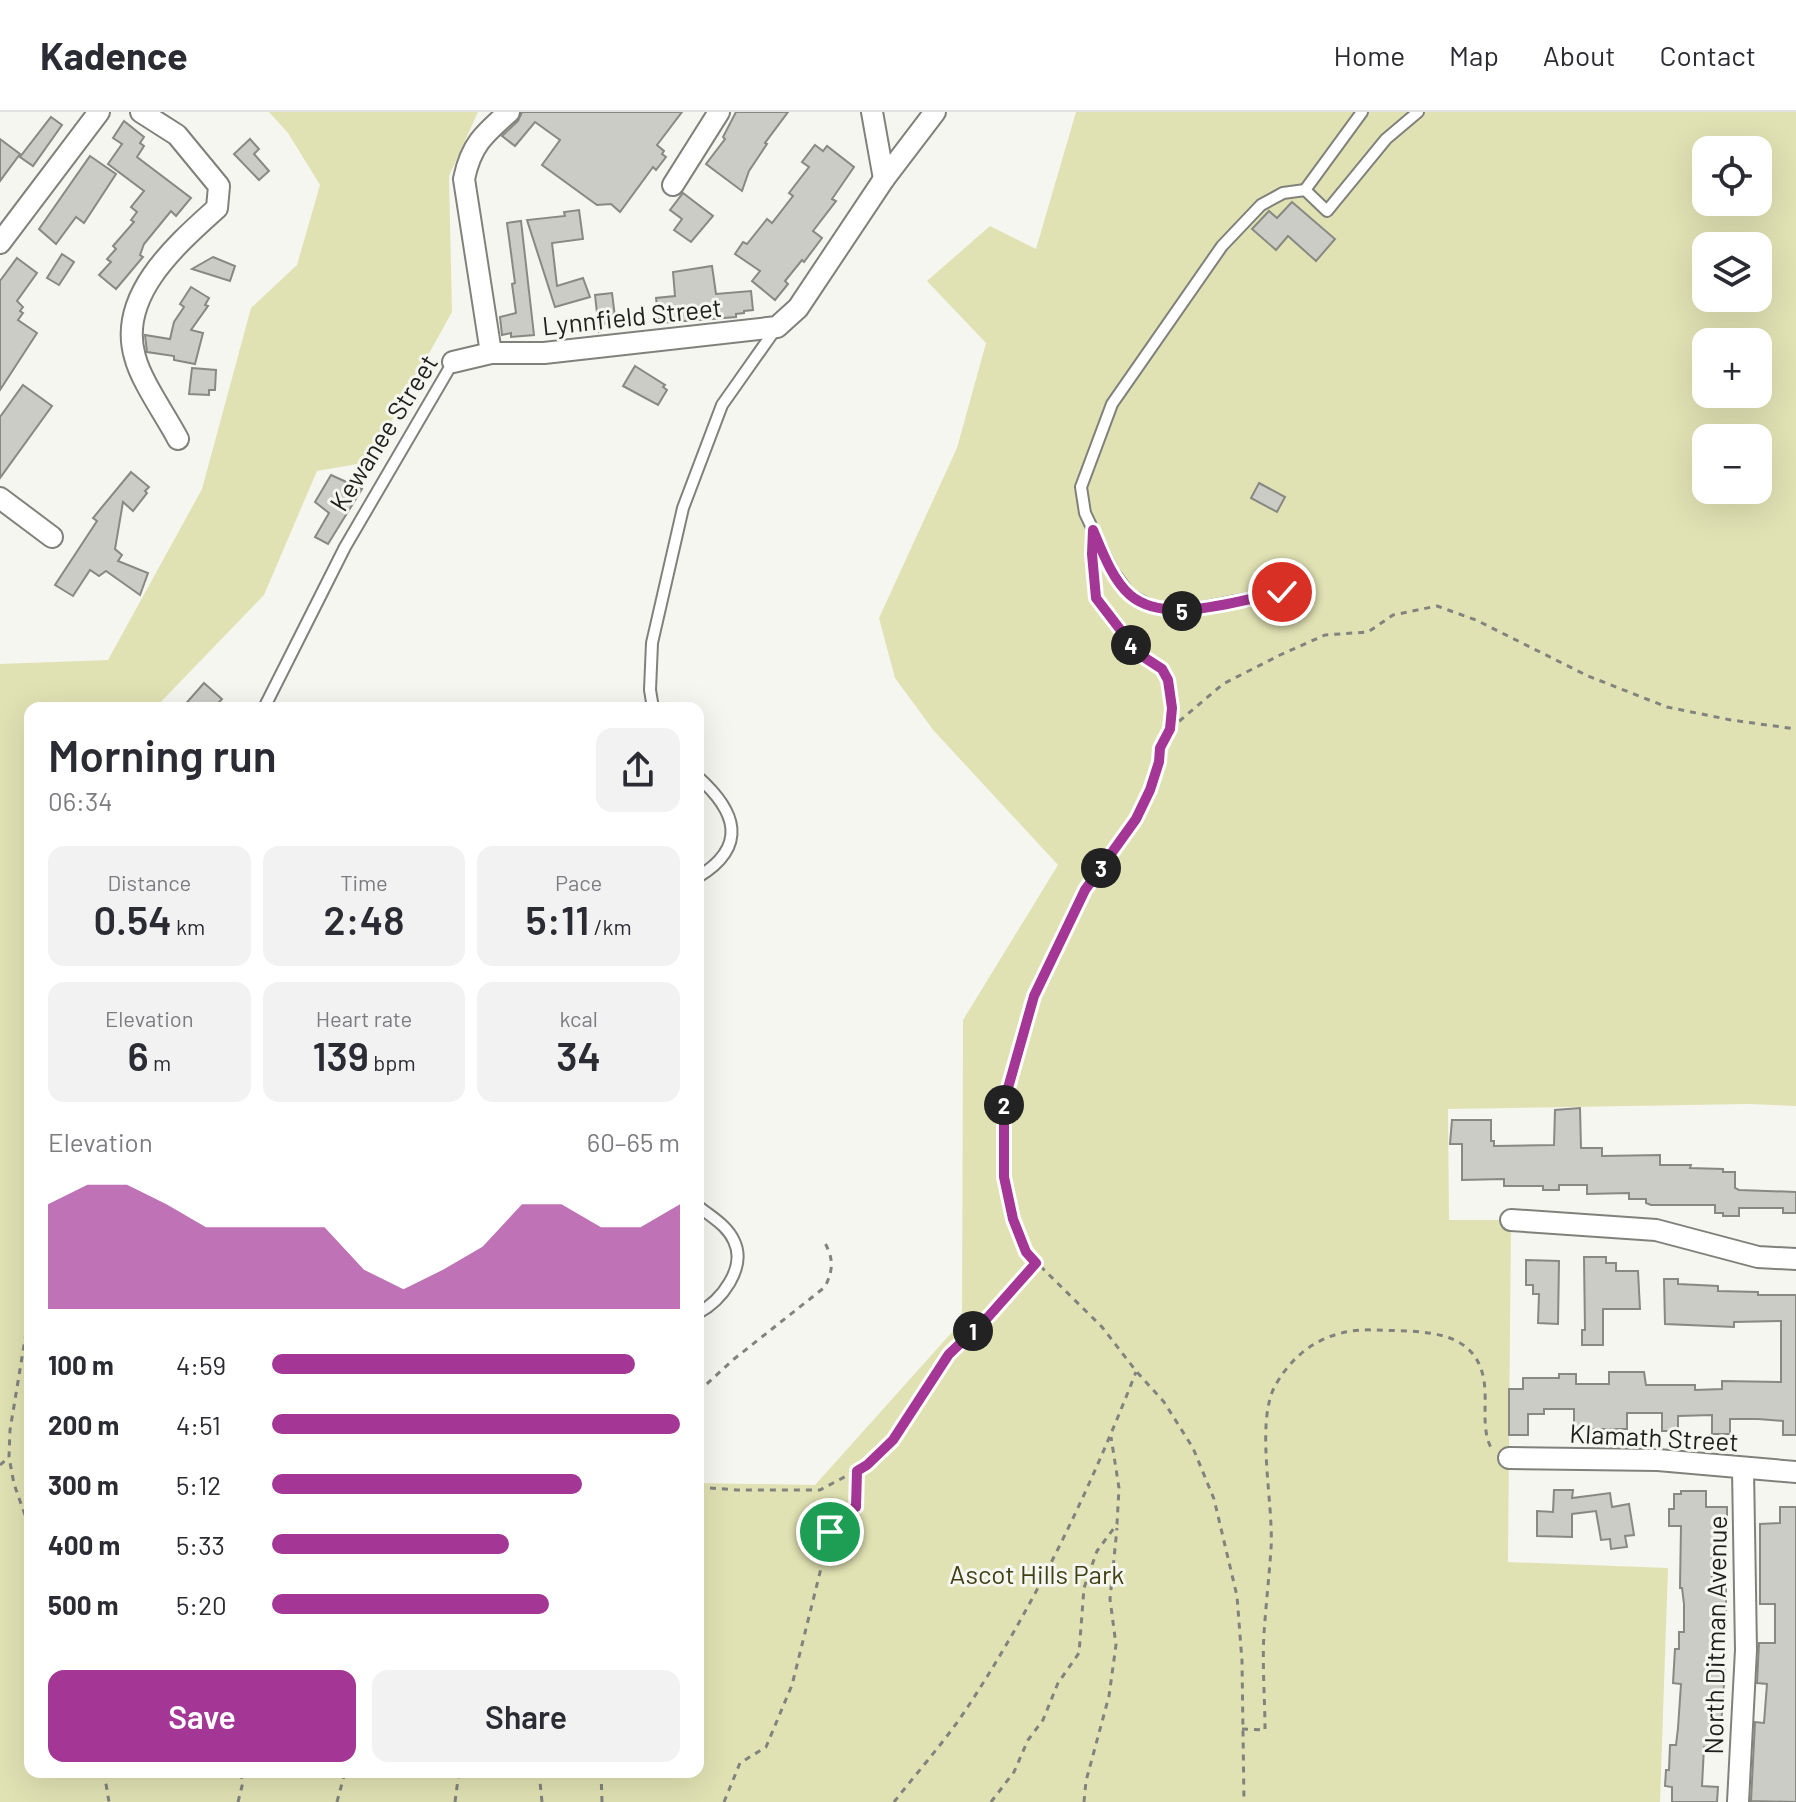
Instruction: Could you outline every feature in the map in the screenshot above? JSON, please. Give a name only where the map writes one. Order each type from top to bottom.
[{"type":"street","points":[[0,243],[99,112]]},
{"type":"street","points":[[141,112],[177,135],[219,186],[217,208],[155,270],[138,304],[131,338],[135,360],[178,439]]},
{"type":"street","points":[[491,353],[464,179],[468,158],[482,137],[509,112]]},
{"type":"street","points":[[673,185],[719,112]]},
{"type":"street","points":[[872,112],[884,179]]},
{"type":"street","points":[[777,327],[798,308],[884,179],[935,112]]},
{"type":"street","name":"Lynnfield Street","points":[[491,353],[558,352],[777,327]]},
{"type":"street","name":"Kewanee Street","points":[[453,362],[491,353]]},
{"type":"street","points":[[0,498],[52,537]]},
{"type":"street","points":[[1511,1220],[1656,1230],[1758,1257],[1796,1259]]},
{"type":"street","name":"Klamath Street","points":[[1509,1458],[1658,1460],[1796,1472]]},
{"type":"street","name":"North Ditman Avenue","points":[[1738,1802],[1746,1650],[1743,1469]]},
{"type":"lane","points":[[1282,592],[1184,611],[1155,608],[1130,595],[1112,570],[1085,513],[1081,487],[1112,404],[1222,246],[1261,205],[1283,193],[1305,190],[1362,112]]},
{"type":"lane","points":[[1305,190],[1327,211],[1386,139],[1418,112]]},
{"type":"lane","points":[[652,702],[652,643],[683,508],[722,405],[777,327]]},
{"type":"lane","name":"Kewanee Street","points":[[267,702],[345,547],[453,362]]},
{"type":"lane","points":[[704,782],[728,810],[733,831],[725,854],[704,872]]},
{"type":"lane","points":[[704,1211],[730,1234],[735,1242],[738,1262],[728,1285],[712,1305],[704,1310]]},
{"type":"path","points":[[1093,530],[1096,598],[1139,654],[1162,669],[1168,680],[1172,708],[1170,729]]},
{"type":"path","points":[[1244,1802],[1242,1661],[1237,1596],[1214,1499],[1193,1448],[1164,1402],[1102,1327],[1026,1252],[1013,1219],[1004,1177],[1004,1102],[1041,982],[1085,890],[1136,819],[1150,790],[1160,748],[1170,729],[1223,684],[1325,635],[1368,632],[1393,615],[1437,606],[1476,620],[1588,676],[1667,707],[1796,729]]},
{"type":"path","points":[[704,1386],[825,1287],[832,1271],[833,1258],[825,1243]]},
{"type":"path","points":[[704,1487],[820,1490],[867,1465],[893,1440],[949,1354],[989,1316],[1036,1263]]},
{"type":"path","points":[[1242,1729],[1265,1730],[1264,1635],[1266,1577],[1271,1548],[1266,1447],[1268,1412],[1273,1388],[1306,1349],[1336,1332],[1360,1329],[1443,1335],[1463,1342],[1477,1358],[1485,1386],[1485,1436],[1493,1452],[1509,1458]]},
{"type":"path","points":[[24,1345],[10,1430],[9,1457],[24,1512]]},
{"type":"path","points":[[894,1802],[968,1707],[1007,1642],[1078,1510],[1136,1371]]},
{"type":"path","points":[[1084,1802],[1086,1781],[1109,1696],[1116,1645],[1110,1599],[1119,1488],[1111,1436]]},
{"type":"path","points":[[0,1465],[9,1457]]},
{"type":"path","points":[[724,1802],[740,1763],[766,1747],[792,1685],[833,1520],[856,1507],[857,1471]]},
{"type":"path","points":[[991,1802],[1014,1772],[1028,1740],[1043,1720],[1058,1683],[1079,1653],[1084,1588],[1097,1551],[1117,1524]]},
{"type":"path","points":[[105,1778],[109,1802]]},
{"type":"path","points":[[238,1802],[242,1778]]},
{"type":"path","points":[[337,1802],[343,1778]]},
{"type":"path","points":[[455,1802],[458,1778]]},
{"type":"path","points":[[540,1778],[542,1802]]},
{"type":"path","points":[[601,1778],[602,1802]]},
{"type":"green space","name":"Ascot Hills Park","points":[[269,112],[478,112],[449,176],[452,312],[369,462],[317,471],[264,595],[161,702],[24,702],[24,1778],[704,1778],[704,1483],[815,1485],[962,1321],[963,1020],[1058,865],[934,731],[895,678],[879,618],[957,448],[986,343],[927,281],[990,226],[1036,249],[1076,112],[1796,112],[1796,1106],[1748,1104],[1448,1109],[1449,1220],[1511,1220],[1508,1562],[1668,1568],[1660,1802],[0,1802],[0,664],[108,660],[202,489],[251,308],[297,265],[320,185],[288,133]]},
{"type":"building","points":[[522,112],[682,112],[657,145],[666,157],[656,170],[653,167],[620,212],[611,204],[597,205],[542,165],[560,140],[535,122],[515,146],[502,136],[518,121]]},
{"type":"building","points":[[736,112],[788,112],[765,143],[742,191],[706,164],[725,139],[723,137]]},
{"type":"building","points":[[51,117],[62,125],[33,166],[20,157]]},
{"type":"building","points":[[124,121],[144,137],[140,143],[144,146],[137,157],[191,198],[176,216],[171,211],[144,244],[140,255],[143,257],[116,289],[99,275],[111,262],[107,259],[116,249],[113,246],[134,222],[131,220],[137,212],[131,207],[144,191],[108,164],[122,144],[113,138]]},
{"type":"building","points":[[0,139],[20,154],[0,181]]},
{"type":"building","points":[[250,139],[259,149],[254,154],[269,171],[259,180],[234,154]]},
{"type":"building","points":[[815,145],[823,151],[827,146],[854,167],[832,199],[836,201],[813,231],[822,238],[785,281],[788,284],[775,300],[752,281],[760,271],[735,254],[767,219],[772,223],[793,196],[789,193],[809,167],[802,162]]},
{"type":"building","points":[[90,156],[116,174],[84,223],[76,217],[56,244],[39,229]]},
{"type":"building","points":[[683,193],[713,216],[691,242],[674,230],[682,219],[670,210]]},
{"type":"building","points":[[1292,202],[1335,239],[1316,261],[1288,236],[1276,250],[1252,229],[1269,211],[1277,218]]},
{"type":"building","points":[[579,210],[583,239],[552,243],[557,286],[583,278],[590,297],[555,307],[527,220],[565,216],[564,212]]},
{"type":"building","points":[[521,221],[534,335],[511,337],[511,333],[502,335],[500,317],[516,313],[507,223]]},
{"type":"building","points":[[62,254],[74,262],[59,285],[47,278]]},
{"type":"building","points":[[213,257],[235,266],[230,281],[192,269]]},
{"type":"building","points":[[17,258],[37,273],[17,301],[23,307],[18,320],[37,333],[0,390],[0,281]]},
{"type":"building","points":[[712,266],[716,294],[751,291],[753,310],[736,314],[736,317],[659,323],[656,298],[675,296],[673,272]]},
{"type":"building","points":[[191,287],[209,298],[205,305],[208,306],[191,330],[203,333],[195,364],[174,360],[174,356],[147,352],[145,335],[170,339],[174,322],[184,307],[180,304]]},
{"type":"building","points":[[612,293],[615,317],[610,317],[599,331],[595,295]]},
{"type":"building","points":[[635,366],[665,385],[663,387],[667,390],[658,405],[623,386]]},
{"type":"building","points":[[192,368],[216,370],[215,390],[209,390],[209,395],[189,394]]},
{"type":"building","points":[[23,385],[52,406],[0,478],[0,417]]},
{"type":"building","points":[[131,472],[149,487],[133,511],[123,502],[115,549],[122,555],[118,561],[148,573],[140,595],[106,571],[99,576],[90,570],[73,596],[55,585],[97,521],[93,518]]},
{"type":"building","points":[[331,475],[362,489],[328,544],[315,537],[329,513],[315,502]]},
{"type":"building","points":[[1259,483],[1285,497],[1277,512],[1251,498]]},
{"type":"building","points":[[204,683],[222,699],[219,702],[187,702]]},
{"type":"building","points":[[1580,1108],[1581,1148],[1602,1148],[1602,1156],[1660,1155],[1660,1165],[1691,1165],[1690,1168],[1735,1172],[1735,1188],[1739,1190],[1796,1192],[1796,1213],[1783,1213],[1783,1208],[1739,1208],[1739,1216],[1723,1216],[1723,1213],[1715,1213],[1715,1205],[1651,1205],[1646,1203],[1646,1199],[1629,1199],[1629,1193],[1587,1194],[1587,1185],[1559,1185],[1559,1190],[1543,1190],[1543,1186],[1504,1186],[1504,1179],[1462,1180],[1462,1144],[1450,1144],[1452,1120],[1491,1120],[1491,1141],[1494,1141],[1494,1146],[1554,1145],[1555,1110]]},
{"type":"building","points":[[1584,1257],[1606,1257],[1606,1263],[1616,1263],[1616,1271],[1638,1271],[1640,1309],[1603,1309],[1603,1345],[1582,1345],[1582,1330],[1585,1330]]},
{"type":"building","points":[[1526,1260],[1559,1261],[1558,1324],[1538,1323],[1539,1294],[1533,1294],[1533,1285],[1526,1285]]},
{"type":"building","points":[[1664,1279],[1678,1279],[1678,1284],[1718,1286],[1718,1291],[1796,1295],[1796,1435],[1783,1435],[1783,1421],[1758,1419],[1730,1419],[1730,1434],[1712,1434],[1712,1415],[1678,1416],[1678,1431],[1662,1431],[1662,1413],[1627,1413],[1627,1429],[1574,1429],[1574,1409],[1544,1409],[1544,1414],[1528,1414],[1528,1435],[1509,1435],[1509,1389],[1523,1389],[1523,1378],[1559,1378],[1559,1374],[1576,1374],[1576,1384],[1609,1384],[1609,1372],[1644,1372],[1646,1385],[1695,1385],[1695,1390],[1722,1389],[1722,1381],[1781,1382],[1781,1321],[1734,1322],[1734,1327],[1665,1324]]},
{"type":"building","points":[[1554,1490],[1573,1490],[1572,1498],[1610,1493],[1612,1507],[1629,1504],[1634,1535],[1625,1536],[1627,1547],[1611,1549],[1610,1539],[1601,1540],[1596,1511],[1572,1514],[1572,1537],[1537,1536],[1537,1511],[1553,1512]]},
{"type":"building","points":[[1681,1491],[1706,1491],[1706,1507],[1727,1507],[1727,1548],[1712,1548],[1712,1588],[1726,1588],[1726,1628],[1717,1628],[1717,1643],[1711,1644],[1709,1669],[1725,1670],[1721,1726],[1719,1748],[1704,1747],[1702,1786],[1718,1787],[1717,1802],[1672,1802],[1672,1787],[1665,1786],[1670,1745],[1676,1745],[1678,1728],[1681,1684],[1673,1683],[1675,1649],[1679,1649],[1679,1632],[1684,1632],[1684,1604],[1680,1588],[1681,1526],[1669,1526],[1669,1509],[1674,1509],[1674,1494],[1681,1494]]},
{"type":"building","points":[[1780,1507],[1796,1507],[1796,1802],[1751,1801],[1755,1722],[1764,1723],[1767,1684],[1757,1683],[1759,1643],[1775,1643],[1775,1604],[1760,1604],[1760,1524],[1780,1523]]},
{"type":"route","points":[[830,1532],[833,1520],[856,1507],[857,1471],[893,1440],[949,1354],[989,1316],[1036,1263],[1026,1252],[1013,1219],[1004,1177],[1004,1102],[1034,996],[1085,890],[1136,819],[1150,790],[1160,748],[1170,729],[1172,708],[1168,680],[1162,669],[1139,654],[1096,598],[1093,530],[1112,570],[1130,595],[1155,608],[1184,611],[1282,592]]}]
